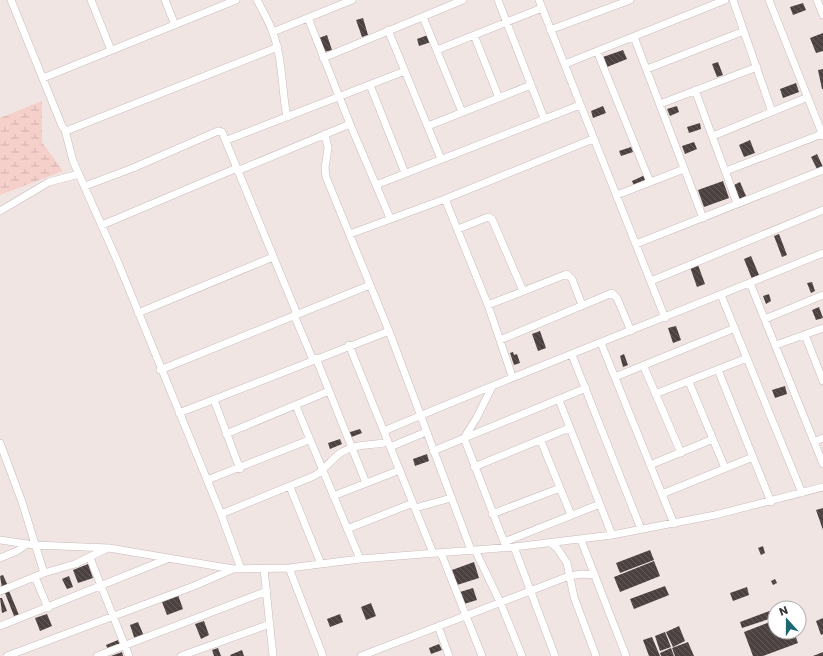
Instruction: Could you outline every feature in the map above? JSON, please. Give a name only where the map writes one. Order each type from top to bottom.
[{"type":"street","points":[[11,0],[65,130],[79,174],[102,225],[160,370],[221,514],[237,569]]},
{"type":"street","points":[[91,0],[111,50]]},
{"type":"street","points":[[165,0],[175,25]]},
{"type":"street","points":[[43,78],[236,0]]},
{"type":"street","points":[[257,0],[273,32],[278,46],[283,96],[287,117]]},
{"type":"street","points":[[273,32],[352,0]]},
{"type":"street","points":[[323,58],[463,0]]},
{"type":"street","points":[[498,0],[544,118]]},
{"type":"street","points":[[539,0],[665,318]]},
{"type":"street","points":[[550,30],[630,0]]},
{"type":"street","points":[[565,64],[724,0]]},
{"type":"street","points":[[733,0],[772,112]]},
{"type":"street","points":[[726,171],[823,135],[769,0]]},
{"type":"street","points":[[817,0],[823,15]]},
{"type":"street","points":[[437,50],[542,8]]},
{"type":"street","points":[[423,17],[462,112]]},
{"type":"street","points":[[308,18],[338,97],[390,218]]},
{"type":"street","points":[[388,30],[441,159]]},
{"type":"street","points":[[647,69],[744,31]]},
{"type":"street","points":[[474,35],[499,98]]},
{"type":"street","points":[[634,37],[703,218]]},
{"type":"street","points":[[65,130],[69,130],[278,46]]},
{"type":"street","points":[[597,51],[650,182]]},
{"type":"street","points":[[660,104],[757,67]]},
{"type":"street","points":[[227,140],[370,86],[405,71]]},
{"type":"street","points":[[428,126],[531,84]]},
{"type":"street","points":[[370,86],[405,172]]},
{"type":"street","points":[[695,90],[737,203]]},
{"type":"street","points":[[713,136],[808,97]]},
{"type":"street","points":[[376,185],[405,172],[580,105]]},
{"type":"street","points":[[102,225],[350,124]]},
{"type":"street","points":[[85,186],[133,168],[218,131],[224,133],[295,315],[329,391],[366,483]]},
{"type":"street","points":[[325,134],[328,148],[325,172],[389,330],[421,415],[432,450],[451,498],[473,550],[501,604],[522,656]]},
{"type":"street","points":[[350,234],[445,199],[593,139]]},
{"type":"street","points":[[617,195],[684,169]]},
{"type":"street","points":[[636,244],[823,170]]},
{"type":"street","points":[[0,211],[49,182],[79,174]]},
{"type":"street","points":[[445,199],[488,304],[512,376]]},
{"type":"street","points":[[651,281],[823,210]]},
{"type":"street","points":[[458,229],[488,217],[492,220],[522,291]]},
{"type":"street","points":[[384,431],[492,387],[512,376],[572,355],[631,330],[750,284],[823,253]]},
{"type":"street","points":[[138,313],[272,257]]},
{"type":"street","points":[[488,304],[567,274],[572,279],[582,306]]},
{"type":"street","points":[[750,284],[823,464]]},
{"type":"street","points":[[160,370],[370,285]]},
{"type":"street","points":[[500,340],[614,294],[631,330]]},
{"type":"street","points":[[721,295],[802,493]]},
{"type":"street","points":[[765,319],[823,295]]},
{"type":"street","points":[[615,377],[735,328]]},
{"type":"street","points":[[776,345],[823,328]]},
{"type":"street","points":[[179,413],[389,330]]},
{"type":"street","points":[[805,335],[823,381]]},
{"type":"street","points":[[601,343],[674,524]]},
{"type":"street","points":[[349,345],[433,553]]},
{"type":"street","points":[[572,355],[641,529]]},
{"type":"street","points":[[655,394],[748,358]]},
{"type":"street","points":[[644,366],[681,453]]},
{"type":"street","points":[[718,370],[772,502]]},
{"type":"street","points":[[689,382],[725,468]]},
{"type":"street","points":[[464,438],[479,415],[492,387]]},
{"type":"street","points":[[432,450],[586,388]]},
{"type":"street","points":[[226,434],[329,391]]},
{"type":"street","points":[[214,400],[240,468]]},
{"type":"street","points":[[559,400],[612,535]]},
{"type":"street","points":[[296,406],[360,559]]},
{"type":"street","points":[[474,467],[541,441],[569,428]]},
{"type":"street","points":[[221,514],[290,487],[322,471],[336,456],[351,447],[389,444],[426,432]]},
{"type":"street","points":[[464,438],[505,545]]},
{"type":"street","points":[[814,442],[823,438]]},
{"type":"street","points":[[650,465],[713,439]]},
{"type":"street","points":[[207,480],[309,440]]},
{"type":"street","points":[[541,441],[570,515]]},
{"type":"street","points":[[0,443],[2,456],[22,502],[30,544],[44,573]]},
{"type":"street","points":[[662,494],[753,457]]},
{"type":"street","points":[[333,496],[400,470]]},
{"type":"street","points":[[290,487],[321,564]]},
{"type":"street","points":[[492,514],[560,488]]},
{"type":"street","points":[[505,545],[514,547],[581,540],[674,524],[772,502],[823,488]]},
{"type":"street","points":[[347,529],[414,506],[451,498]]},
{"type":"street","points":[[0,540],[30,544],[109,548],[167,559],[237,569],[289,568],[360,559],[473,550],[505,545],[570,515],[600,504]]},
{"type":"street","points":[[581,540],[626,656]]},
{"type":"street","points":[[551,543],[557,548],[564,558],[574,597],[596,656]]},
{"type":"street","points":[[0,558],[30,544]]},
{"type":"street","points":[[514,547],[555,656]]},
{"type":"street","points":[[0,591],[44,573],[90,558],[109,548]]},
{"type":"street","points":[[441,553],[482,656]]},
{"type":"street","points":[[90,558],[129,656]]},
{"type":"street","points":[[0,626],[167,559]]},
{"type":"street","points":[[289,568],[323,656]]},
{"type":"street","points":[[7,656],[237,569]]},
{"type":"street","points":[[264,569],[270,624],[271,655]]},
{"type":"street","points":[[361,656],[438,626],[501,604],[569,576],[582,574],[594,575]]},
{"type":"street","points":[[35,577],[48,608]]},
{"type":"street","points":[[97,656],[267,592]]},
{"type":"street","points":[[181,656],[270,624]]},
{"type":"street","points":[[438,626],[450,656]]},
{"type":"green space","points":[[42,101],[42,142],[63,171],[0,195],[0,118]]},
{"type":"building","points":[[803,3],[806,10],[793,15],[790,7]]},
{"type":"building","points":[[363,18],[368,35],[362,37],[356,20]]},
{"type":"building","points":[[823,33],[823,51],[816,53],[810,38]]},
{"type":"building","points":[[327,35],[332,50],[324,52],[319,38]]},
{"type":"building","points":[[428,35],[431,42],[419,46],[417,39]]},
{"type":"building","points":[[623,50],[627,59],[607,67],[603,57]]},
{"type":"building","points":[[718,62],[723,75],[717,77],[712,64]]},
{"type":"building","points":[[823,69],[823,89],[822,89],[818,70]]},
{"type":"building","points":[[796,83],[799,92],[783,98],[780,89]]},
{"type":"building","points":[[603,106],[606,113],[593,118],[591,111]]},
{"type":"building","points":[[677,106],[679,112],[670,116],[667,109]]},
{"type":"building","points":[[700,123],[701,129],[689,133],[687,127]]},
{"type":"building","points":[[750,140],[755,153],[744,157],[739,145]]},
{"type":"building","points":[[694,142],[697,149],[685,154],[682,146]]},
{"type":"building","points":[[631,147],[633,152],[621,156],[619,151]]},
{"type":"building","points":[[817,154],[823,167],[817,169],[811,157]]},
{"type":"building","points":[[645,175],[647,180],[634,186],[632,181]]},
{"type":"building","points":[[723,181],[729,198],[704,207],[698,190]]},
{"type":"building","points":[[740,182],[746,196],[739,199],[734,185]]},
{"type":"building","points":[[779,234],[787,255],[782,257],[774,236]]},
{"type":"building","points":[[751,256],[759,275],[752,279],[744,259]]},
{"type":"building","points":[[698,265],[705,284],[697,287],[690,267]]},
{"type":"building","points":[[812,282],[815,291],[811,293],[807,283]]},
{"type":"building","points":[[769,294],[771,301],[766,304],[763,296]]},
{"type":"building","points":[[819,307],[823,318],[816,320],[812,310]]},
{"type":"building","points":[[676,326],[681,340],[673,343],[668,328]]},
{"type":"building","points":[[540,331],[546,348],[538,351],[532,334]]},
{"type":"building","points":[[513,352],[514,355],[517,354],[520,363],[514,365],[510,353]]},
{"type":"building","points":[[624,354],[628,365],[623,367],[620,356]]},
{"type":"building","points":[[785,386],[787,394],[775,398],[772,390]]},
{"type":"building","points":[[360,429],[362,433],[349,438],[347,433]]},
{"type":"building","points":[[340,439],[342,444],[330,449],[328,443]]},
{"type":"building","points":[[427,454],[429,461],[415,466],[413,459]]},
{"type":"building","points":[[823,508],[823,530],[816,510]]},
{"type":"building","points":[[763,546],[765,553],[761,555],[758,548]]},
{"type":"building","points":[[650,550],[654,560],[620,573],[616,563]]},
{"type":"building","points":[[654,561],[660,576],[620,592],[614,577]]},
{"type":"building","points":[[474,562],[479,578],[457,585],[452,570]]},
{"type":"building","points":[[88,564],[93,578],[78,583],[73,570]]},
{"type":"building","points":[[3,575],[8,586],[2,588],[0,576]]},
{"type":"building","points":[[69,576],[73,587],[67,589],[62,579]]},
{"type":"building","points":[[775,579],[777,583],[773,585],[771,581]]},
{"type":"building","points":[[665,586],[669,595],[634,609],[630,599]]},
{"type":"building","points":[[747,587],[749,595],[733,601],[730,593]]},
{"type":"building","points":[[473,588],[477,600],[464,604],[460,592]]},
{"type":"building","points":[[9,591],[19,615],[14,616],[5,593]]},
{"type":"building","points":[[178,595],[183,609],[167,615],[162,602]]},
{"type":"building","points":[[0,598],[2,598],[7,611],[2,613]]},
{"type":"building","points":[[371,603],[376,616],[366,620],[361,607]]},
{"type":"building","points":[[767,612],[767,620],[742,628],[740,622]]},
{"type":"building","points":[[47,614],[52,626],[40,631],[35,618]]},
{"type":"building","points":[[340,614],[343,622],[330,627],[327,619]]},
{"type":"building","points":[[823,618],[823,634],[821,635],[816,621]]},
{"type":"building","points":[[204,621],[209,635],[201,639],[195,624]]},
{"type":"building","points":[[138,622],[144,636],[135,640],[130,625]]},
{"type":"building","points":[[767,623],[767,640],[797,640],[798,643],[763,656],[753,656],[744,632]]},
{"type":"building","points":[[679,626],[685,641],[673,647],[666,632]]},
{"type":"building","points":[[665,632],[671,647],[660,651],[655,636]]},
{"type":"building","points":[[652,637],[660,656],[649,656],[643,640]]},
{"type":"building","points":[[118,640],[120,646],[108,650],[106,645]]},
{"type":"building","points":[[688,642],[694,656],[675,656],[672,648]]},
{"type":"building","points":[[439,644],[442,650],[431,654],[429,648]]},
{"type":"building","points":[[218,648],[221,656],[214,656],[212,650]]},
{"type":"building","points":[[671,648],[674,656],[661,656],[660,653]]},
{"type":"building","points":[[242,650],[244,656],[230,655]]},
{"type":"building","points":[[122,652],[123,656],[111,656]]},
{"type":"building","points":[[823,652],[823,656],[813,656]]}]
